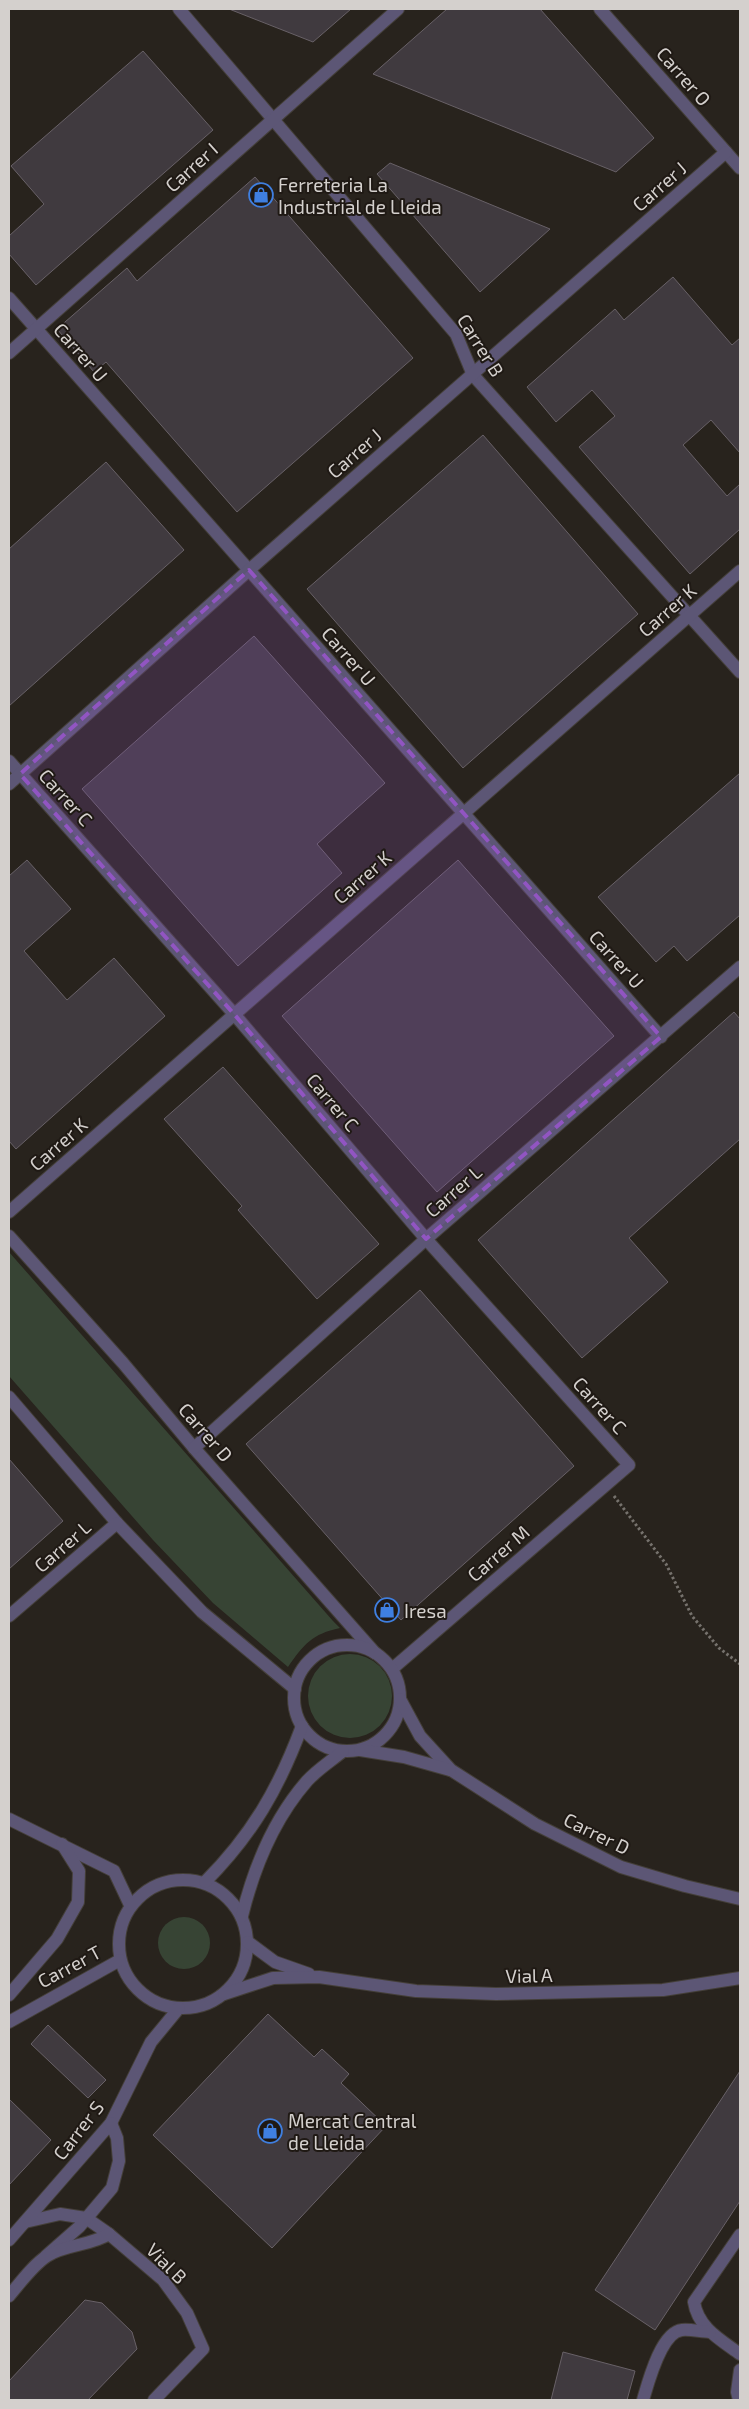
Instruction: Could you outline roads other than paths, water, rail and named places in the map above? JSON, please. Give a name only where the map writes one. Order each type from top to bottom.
[{"type":"street","name":"Carrer B","points":[[179,9],[456,334],[473,375],[740,672]]},
{"type":"street","name":"Carrer I","points":[[9,354],[398,9]]},
{"type":"street","name":"Carrer O","points":[[600,9],[740,168]]},
{"type":"street","name":"Carrer J","points":[[9,784],[249,570],[726,152]]},
{"type":"street","name":"Carrer U","points":[[9,298],[661,1037]]},
{"type":"street","name":"Carrer K","points":[[9,1212],[740,571]]},
{"type":"street","name":"Carrer C","points":[[9,761],[234,1014],[426,1239],[630,1465]]},
{"type":"street","name":"Carrer L","points":[[194,1448],[426,1239],[740,967]]},
{"type":"street","name":"Carrer D","points":[[9,1236],[123,1363],[194,1448],[375,1652]]},
{"type":"street","points":[[9,1397],[117,1523],[202,1612],[295,1689]]},
{"type":"street","name":"Carrer M","points":[[392,1669],[630,1465]]},
{"type":"street","name":"Carrer L","points":[[9,1616],[117,1523]]},
{"type":"street","points":[[342,1644],[359,1646],[375,1652],[392,1669],[400,1689],[397,1716],[389,1731],[376,1743],[360,1750],[343,1751],[327,1747],[313,1738],[302,1726],[294,1702],[295,1689],[300,1672],[311,1659],[325,1649],[342,1644]]},
{"type":"street","name":"Carrer D","points":[[400,1699],[420,1736],[451,1770],[535,1824],[621,1867],[685,1886],[740,1899]]},
{"type":"street","points":[[205,1882],[224,1863],[260,1816],[286,1769],[302,1726]]},
{"type":"street","name":"Carrer D","points":[[360,1750],[404,1757],[451,1770]]},
{"type":"street","points":[[242,1916],[250,1885],[274,1826],[308,1781],[343,1751]]},
{"type":"street","points":[[9,1819],[114,1871],[130,1905]]},
{"type":"street","name":"Carrer T","points":[[9,1995],[56,1939],[78,1902],[79,1871],[62,1844]]},
{"type":"street","points":[[184,1879],[205,1882],[220,1890],[233,1902],[242,1916],[248,1942],[245,1962],[237,1980],[224,1994],[210,2003],[195,2008],[178,2008],[159,2004],[142,1994],[128,1978],[120,1960],[118,1941],[122,1922],[130,1905],[145,1891],[164,1882],[184,1879]]},
{"type":"street","name":"Vial A","points":[[248,1942],[275,1962],[319,1977]]},
{"type":"street","name":"Carrer T","points":[[9,2022],[120,1960]]},
{"type":"street","name":"Vial A","points":[[224,1994],[273,1978],[319,1977],[416,1991],[496,1994],[663,1990],[740,1978]]},
{"type":"street","name":"Carrer S","points":[[9,2240],[111,2123],[151,2042],[178,2008]]},
{"type":"street","points":[[9,2296],[46,2256],[79,2227],[112,2188],[119,2161],[117,2138],[111,2123]]},
{"type":"street","name":"Vial B","points":[[25,2222],[60,2214],[86,2218],[109,2234],[163,2280],[187,2313],[203,2349],[154,2400]]},
{"type":"street","points":[[46,2256],[70,2246],[103,2238],[109,2234]]},
{"type":"street","points":[[740,2235],[694,2302],[699,2318],[710,2332],[740,2354]]},
{"type":"street","points":[[643,2400],[658,2356],[672,2336],[683,2330],[710,2332]]},
{"type":"street","points":[[740,2370],[737,2392],[740,2400]]},
{"type":"place","name":"Ferreteria La Industrial de Lleida","points":[[261,195]]},
{"type":"place","name":"Iresa","points":[[387,1610]]},
{"type":"place","name":"Mercat Central de Lleida","points":[[270,2131]]}]
